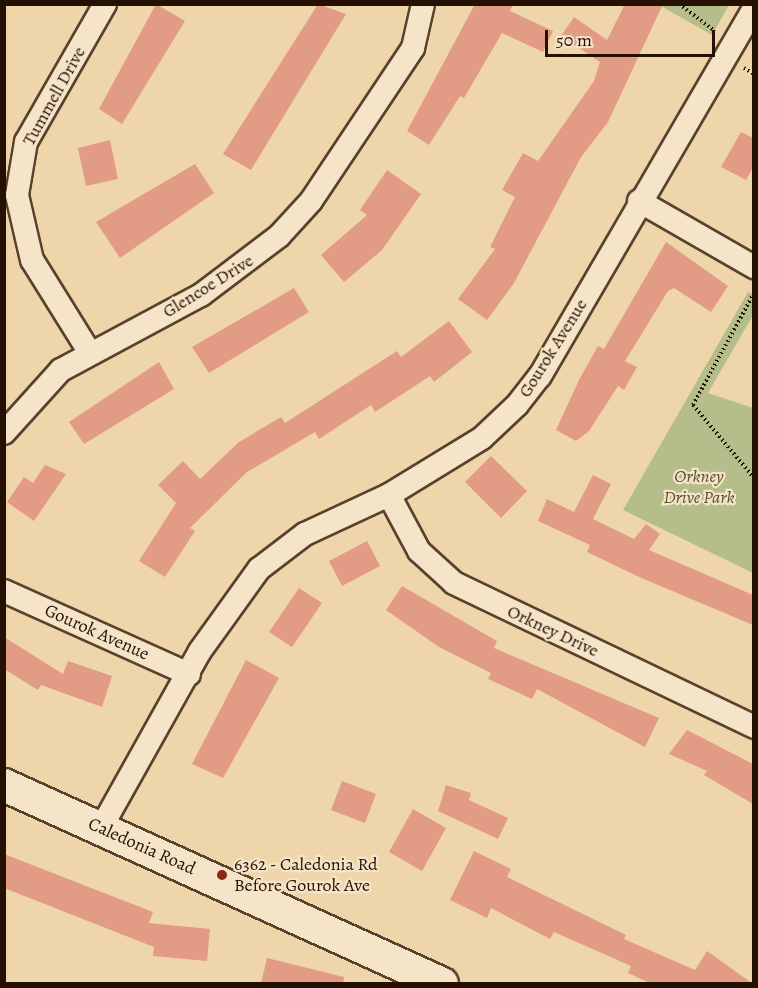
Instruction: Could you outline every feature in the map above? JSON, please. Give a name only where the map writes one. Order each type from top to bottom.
[{"type":"street","name":"Tummell Drive","points":[[90,353],[32,260],[17,195],[26,142],[105,4]]},
{"type":"street","name":"Glencoe Drive","points":[[4,433],[61,370],[201,295],[279,236],[311,201],[413,48],[423,4]]},
{"type":"street","name":"Gourok Avenue","points":[[101,828],[189,674],[260,569],[305,534],[389,495],[482,438],[517,405],[540,376],[639,201],[753,9]]},
{"type":"street","points":[[639,201],[753,267]]},
{"type":"street","name":"Orkney Drive","points":[[389,495],[419,551],[454,583],[753,727]]},
{"type":"street","name":"Gourok Avenue","points":[[4,591],[189,674]]},
{"type":"street","name":"Caledonia Road","points":[[4,785],[442,984]]},
{"type":"path","points":[[679,4],[720,35],[725,54]]},
{"type":"path","points":[[753,293],[693,405],[753,478]]},
{"type":"green space","points":[[659,5],[729,5],[712,35]]},
{"type":"green space","name":"Orkney Drive Park","points":[[748,292],[753,295],[753,315],[708,393],[753,408],[753,573],[623,510]]},
{"type":"building","points":[[156,4],[185,21],[122,124],[99,109]]},
{"type":"building","points":[[318,4],[346,14],[251,170],[223,154]]},
{"type":"building","points":[[475,4],[513,4],[510,11],[553,31],[543,52],[502,33],[464,98],[460,96],[429,145],[407,131]]},
{"type":"building","points":[[625,4],[663,4],[608,122],[581,157],[514,283],[487,320],[458,299],[495,249],[490,247],[515,197],[502,190],[523,153],[538,161],[594,81],[600,62],[561,36],[574,17],[607,40]]},
{"type":"building","points":[[741,132],[753,138],[753,167],[746,180],[721,167]]},
{"type":"building","points":[[110,140],[118,179],[86,186],[78,148]]},
{"type":"building","points":[[195,164],[214,193],[120,258],[96,222]]},
{"type":"building","points":[[387,170],[421,194],[382,250],[344,282],[321,255],[367,215],[360,210]]},
{"type":"building","points":[[666,242],[728,286],[711,312],[674,288],[668,291],[625,361],[637,367],[624,390],[618,386],[589,431],[576,441],[556,430],[598,346],[604,349]]},
{"type":"building","points":[[294,288],[309,312],[209,373],[192,347]]},
{"type":"building","points":[[449,321],[472,352],[434,382],[430,376],[375,412],[371,405],[319,439],[315,432],[247,472],[190,528],[195,531],[165,577],[139,561],[176,503],[158,485],[183,461],[200,479],[239,442],[281,417],[285,423],[397,351],[401,357]]},
{"type":"building","points":[[159,362],[174,389],[84,444],[69,422]]},
{"type":"building","points":[[491,456],[527,491],[501,518],[465,482]]},
{"type":"building","points":[[45,465],[66,474],[34,521],[7,502],[24,477],[33,483]]},
{"type":"building","points":[[593,475],[611,484],[593,519],[634,539],[646,524],[660,534],[649,550],[753,595],[753,625],[639,577],[587,552],[590,545],[538,521],[547,499],[574,512]]},
{"type":"building","points":[[367,541],[380,566],[342,586],[329,561]]},
{"type":"building","points":[[402,586],[497,641],[494,648],[659,718],[645,747],[537,689],[532,699],[488,679],[491,673],[439,647],[386,610]]},
{"type":"building","points":[[299,588],[322,603],[292,647],[269,632]]},
{"type":"building","points":[[4,637],[63,674],[68,661],[112,676],[102,707],[41,685],[38,690],[4,669]]},
{"type":"building","points":[[246,660],[279,678],[223,778],[192,764]]},
{"type":"building","points":[[687,730],[753,764],[753,804],[704,775],[707,771],[669,754]]},
{"type":"building","points":[[342,781],[376,794],[365,823],[331,810]]},
{"type":"building","points":[[446,785],[471,793],[469,800],[508,818],[498,839],[438,811]]},
{"type":"building","points":[[413,809],[446,828],[422,871],[389,852]]},
{"type":"building","points":[[474,851],[511,869],[507,877],[626,935],[624,939],[695,970],[707,951],[753,984],[652,984],[628,973],[631,966],[554,932],[550,939],[491,908],[487,918],[450,900]]},
{"type":"building","points":[[4,854],[153,912],[149,923],[210,929],[207,961],[153,956],[154,947],[4,888]]},
{"type":"building","points":[[267,958],[344,977],[343,984],[261,984]]},
{"type":"place","name":"6362 - Caledonia Rd Before Gourok Ave","points":[[222,875]]}]
